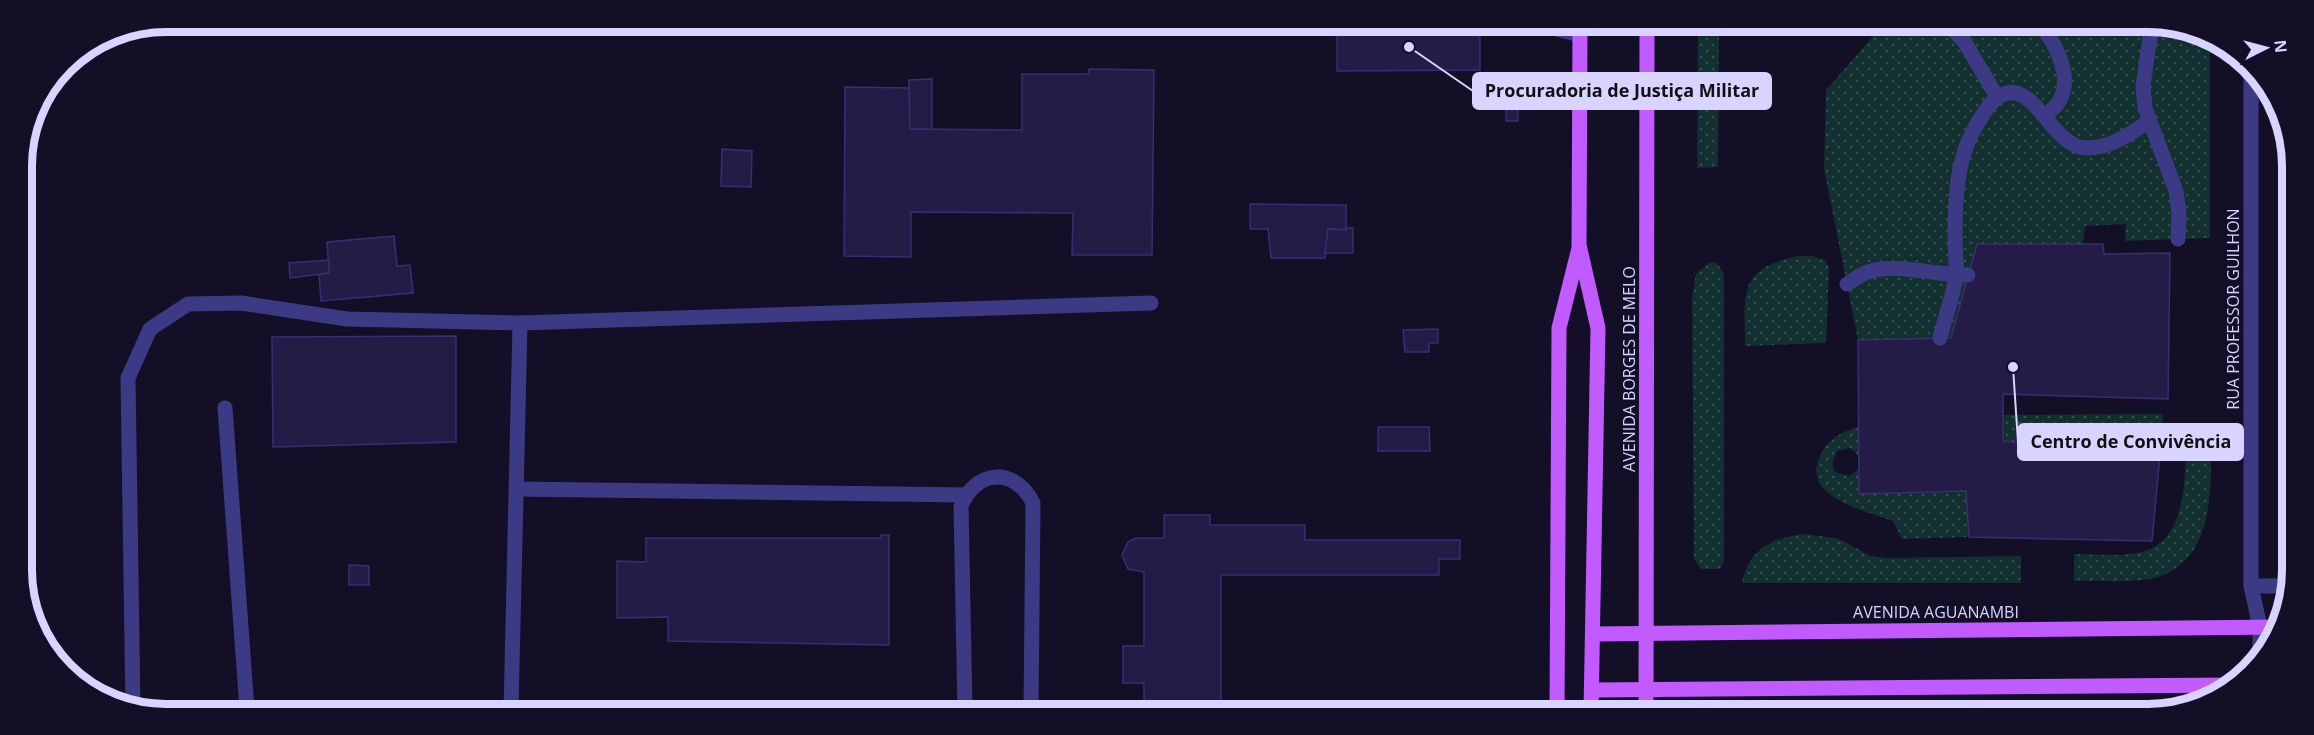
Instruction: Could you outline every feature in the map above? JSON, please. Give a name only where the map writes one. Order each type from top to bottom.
[{"type":"main road","name":"AVENIDA BORGES DE MELO","points":[[1580,32],[1580,245],[1598,328],[1592,703]]},
{"type":"main road","name":"AVENIDA BORGES DE MELO","points":[[1646,703],[1647,32]]},
{"type":"main road","name":"AVENIDA BORGES DE MELO","points":[[1557,703],[1559,328],[1580,245]]},
{"type":"main road","name":"AVENIDA AGUANAMBI","points":[[1594,634],[2269,627]]},
{"type":"main road","points":[[1593,690],[2216,685]]},
{"type":"street","points":[[1954,32],[1964,41],[1997,97]]},
{"type":"street","points":[[2044,32],[2055,48],[2063,68],[2065,86],[2058,103],[2044,116]]},
{"type":"street","points":[[2151,32],[2143,86],[2149,121],[2176,190],[2179,213],[2178,239]]},
{"type":"street","name":"RUA PROFESSOR GUILHON","points":[[2251,80],[2251,586],[2260,627],[2260,644]]},
{"type":"street","points":[[1940,338],[1962,275],[1956,186],[1962,157],[1971,132],[1997,97],[2006,92],[2019,94],[2044,116],[2068,143],[2085,149],[2121,141],[2149,121]]},
{"type":"street","points":[[1847,284],[1867,272],[1882,268],[1962,275]]},
{"type":"street","points":[[133,699],[128,378],[150,329],[188,303],[242,303],[347,319],[519,323],[1151,303]]},
{"type":"street","points":[[511,704],[519,323]]},
{"type":"street","points":[[225,408],[247,704]]},
{"type":"street","points":[[965,704],[961,506],[966,495],[983,480],[1007,478],[1028,492],[1033,503],[1031,704]]},
{"type":"street","points":[[516,489],[966,495]]},
{"type":"street","points":[[2251,586],[2281,586]]},
{"type":"green space","points":[[1698,32],[1719,32],[1718,167],[1697,168]]},
{"type":"green space","points":[[1877,32],[2148,32],[2183,36],[2200,42],[2210,47],[2210,238],[2125,241],[2126,224],[2085,226],[2083,244],[1951,338],[1858,340],[1824,169],[1826,90]]},
{"type":"green space","points":[[1798,256],[1812,256],[1825,260],[1829,268],[1826,343],[1745,346],[1746,298],[1754,276],[1778,261]]},
{"type":"green space","points":[[1710,262],[1717,263],[1724,274],[1724,561],[1720,569],[1701,569],[1694,559],[1692,298],[1696,274]]},
{"type":"green space","points":[[2163,414],[2160,455],[2003,441],[2003,415]]},
{"type":"green space","points":[[1858,427],[1859,456],[1850,448],[1837,451],[1832,464],[1835,472],[1849,476],[1859,469],[1859,494],[1966,491],[1969,537],[1902,539],[1893,521],[1852,507],[1827,491],[1819,481],[1816,469],[1821,454],[1836,436]]},
{"type":"green space","points":[[2210,428],[2211,467],[2208,509],[2195,548],[2183,563],[2166,574],[2145,580],[2074,581],[2074,554],[2130,554],[2148,550],[2162,542],[2172,529],[2182,497],[2185,478],[2186,429]]},
{"type":"green space","points":[[1806,534],[1839,539],[1871,556],[1887,558],[2021,556],[2021,583],[1742,583],[1750,561],[1764,547],[1783,538]]},
{"type":"building","points":[[1337,32],[1480,32],[1480,70],[1337,71]]},
{"type":"building","points":[[1089,69],[1154,70],[1152,255],[1072,255],[1073,213],[911,212],[911,257],[844,256],[845,87],[911,88],[910,129],[1022,130],[1022,74],[1088,74]]},
{"type":"building","points":[[932,79],[932,129],[910,129],[909,80]]},
{"type":"building","points":[[1506,105],[1518,105],[1518,121],[1506,121]]},
{"type":"building","points":[[722,149],[752,151],[751,187],[721,186]]},
{"type":"building","points":[[1250,204],[1346,205],[1346,230],[1328,229],[1325,258],[1271,258],[1268,229],[1250,229]]},
{"type":"building","points":[[1346,228],[1353,228],[1353,253],[1325,253],[1328,229],[1346,230]]},
{"type":"building","points":[[394,236],[397,266],[410,265],[413,293],[321,301],[319,273],[329,273],[327,242]]},
{"type":"building","points":[[1977,244],[2103,244],[2104,254],[2170,253],[2168,399],[2003,394],[2003,441],[2160,455],[2152,541],[1969,537],[1966,491],[1859,494],[1858,340],[1951,338]]},
{"type":"building","points":[[329,260],[329,273],[290,278],[289,263]]},
{"type":"building","points":[[1438,329],[1438,343],[1429,343],[1429,352],[1405,352],[1403,330]]},
{"type":"building","points":[[456,336],[456,442],[273,447],[272,337]]},
{"type":"building","points":[[1378,427],[1429,427],[1430,451],[1378,451]]},
{"type":"building","points":[[1164,515],[1210,515],[1210,525],[1305,525],[1305,540],[1460,540],[1460,559],[1439,559],[1439,575],[1221,575],[1221,703],[1144,704],[1144,683],[1123,683],[1123,646],[1144,646],[1144,572],[1128,569],[1122,555],[1128,542],[1136,538],[1164,538]]},
{"type":"building","points":[[881,535],[889,535],[889,645],[668,641],[668,617],[617,618],[617,561],[646,562],[646,538],[881,538]]},
{"type":"building","points":[[349,565],[369,566],[369,585],[349,585]]},
{"type":"place","name":"Procuradoria de Justiça Militar","points":[[1409,47]]},
{"type":"place","name":"Centro de Convivência","points":[[2013,367]]}]
